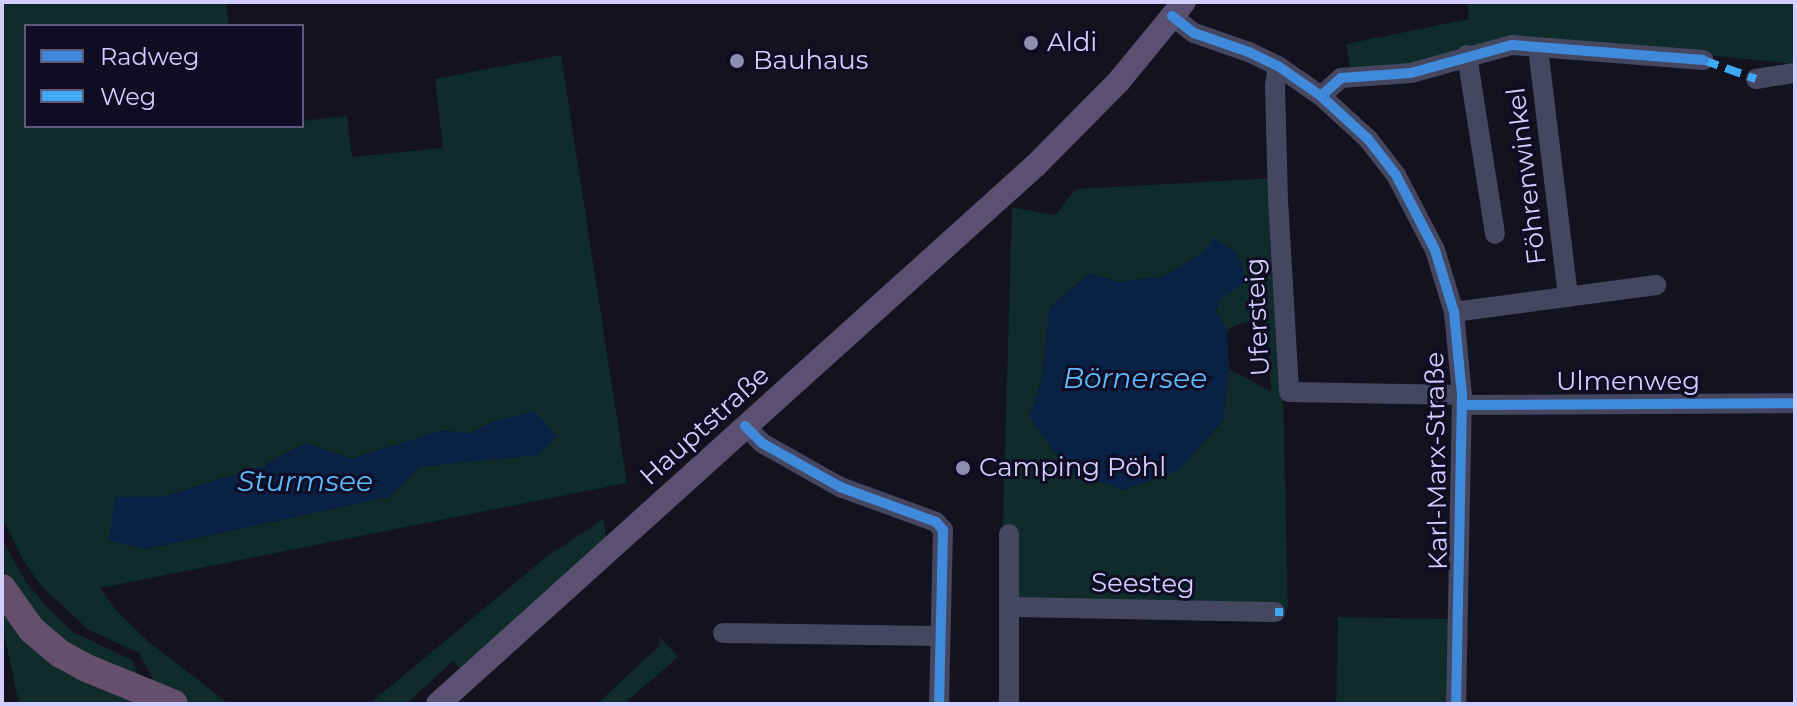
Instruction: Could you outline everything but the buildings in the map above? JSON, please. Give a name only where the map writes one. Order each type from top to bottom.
[{"type":"highway","points":[[2,588],[32,630],[61,654],[174,704]]},
{"type":"main road","name":"Hauptstraße","points":[[439,704],[1009,188],[1088,113],[1178,9]]},
{"type":"street","name":"Karl-Marx-Straße","points":[[1178,9],[1194,33],[1249,52],[1278,66],[1321,96],[1368,139],[1403,186],[1435,250],[1448,284],[1454,312],[1462,400],[1456,704]]},
{"type":"street","points":[[1321,96],[1341,78],[1411,73],[1512,45],[1703,60]]},
{"type":"street","name":"Föhrenwinkel","points":[[1538,48],[1568,297]]},
{"type":"street","points":[[1467,55],[1495,234]]},
{"type":"street","name":"Ufersteig","points":[[1278,66],[1278,199],[1289,392],[1462,400]]},
{"type":"street","points":[[1756,79],[1795,73]]},
{"type":"street","name":"Föhrenwinkel","points":[[1454,312],[1656,285]]},
{"type":"street","name":"Ulmenweg","points":[[1462,400],[1795,403]]},
{"type":"street","points":[[745,426],[762,443],[840,487],[936,522],[943,530],[939,704]]},
{"type":"street","points":[[1009,534],[1009,704]]},
{"type":"street","name":"Seesteg","points":[[1011,607],[1275,612]]},
{"type":"street","points":[[723,633],[939,636]]},
{"type":"green space","points":[[2,2],[226,2],[229,24],[24,24],[24,128],[304,128],[304,121],[347,116],[352,157],[443,148],[435,79],[561,55],[627,483],[100,588],[115,609],[149,642],[229,704],[191,704],[157,687],[139,653],[89,630],[43,588],[24,562],[2,517]],"holes":[[[495,421],[537,455],[422,466],[387,497],[146,549],[115,497],[161,497],[264,466],[305,443],[351,459],[440,431],[472,433]]]},
{"type":"green space","points":[[1468,2],[1795,2],[1795,64],[1558,40],[1499,39],[1392,69],[1350,68],[1346,44],[1469,19]]},
{"type":"green space","points":[[1278,178],[1288,609],[1019,602],[1002,549],[1012,207],[1055,215],[1076,189]],"holes":[[[1204,252],[1220,298],[1216,312],[1227,330],[1244,322],[1266,322],[1271,391],[1229,369],[1223,420],[1179,469],[1122,490],[1030,417],[1042,379],[1050,307],[1089,274],[1120,282],[1165,276]]]},
{"type":"green space","points":[[603,519],[607,541],[460,668],[453,661],[406,704],[369,704],[545,558]]},
{"type":"green space","points":[[2,539],[26,582],[47,607],[73,632],[132,660],[140,679],[60,642],[9,582],[2,566]]},
{"type":"green space","points":[[2,605],[152,704],[19,704],[2,623]]},
{"type":"green space","points":[[1338,617],[1451,619],[1449,704],[1336,704]]},
{"type":"green space","points":[[660,637],[678,657],[624,704],[597,704],[659,646]]},
{"type":"water","name":"Börnersee","points":[[1214,238],[1235,252],[1243,269],[1243,284],[1220,298],[1216,312],[1227,330],[1229,369],[1223,420],[1179,470],[1122,490],[1065,468],[1030,417],[1042,379],[1050,307],[1089,274],[1120,282],[1165,276],[1204,252]]},
{"type":"water","name":"Sturmsee","points":[[534,411],[557,436],[538,455],[422,466],[388,497],[145,549],[109,541],[115,497],[161,497],[264,466],[305,443],[351,459],[440,431],[472,433],[495,421]]},
{"type":"marked path","points":[[1703,60],[1756,79]]},
{"type":"marked path","points":[[1275,612],[1283,612]]},
{"type":"cycle path","points":[[1172,16],[1194,33],[1249,52],[1278,66],[1321,96],[1368,139],[1396,175],[1435,250],[1454,312],[1462,395],[1456,704]]},
{"type":"cycle path","points":[[1321,96],[1341,78],[1411,73],[1512,45],[1703,60]]},
{"type":"cycle path","points":[[1462,405],[1795,403]]},
{"type":"cycle path","points":[[745,426],[762,443],[840,487],[936,522],[943,530],[939,704]]},
{"type":"place","name":"Aldi","points":[[1031,43]]},
{"type":"place","name":"Bauhaus","points":[[737,61]]},
{"type":"place","name":"Camping Pöhl","points":[[963,468]]}]
